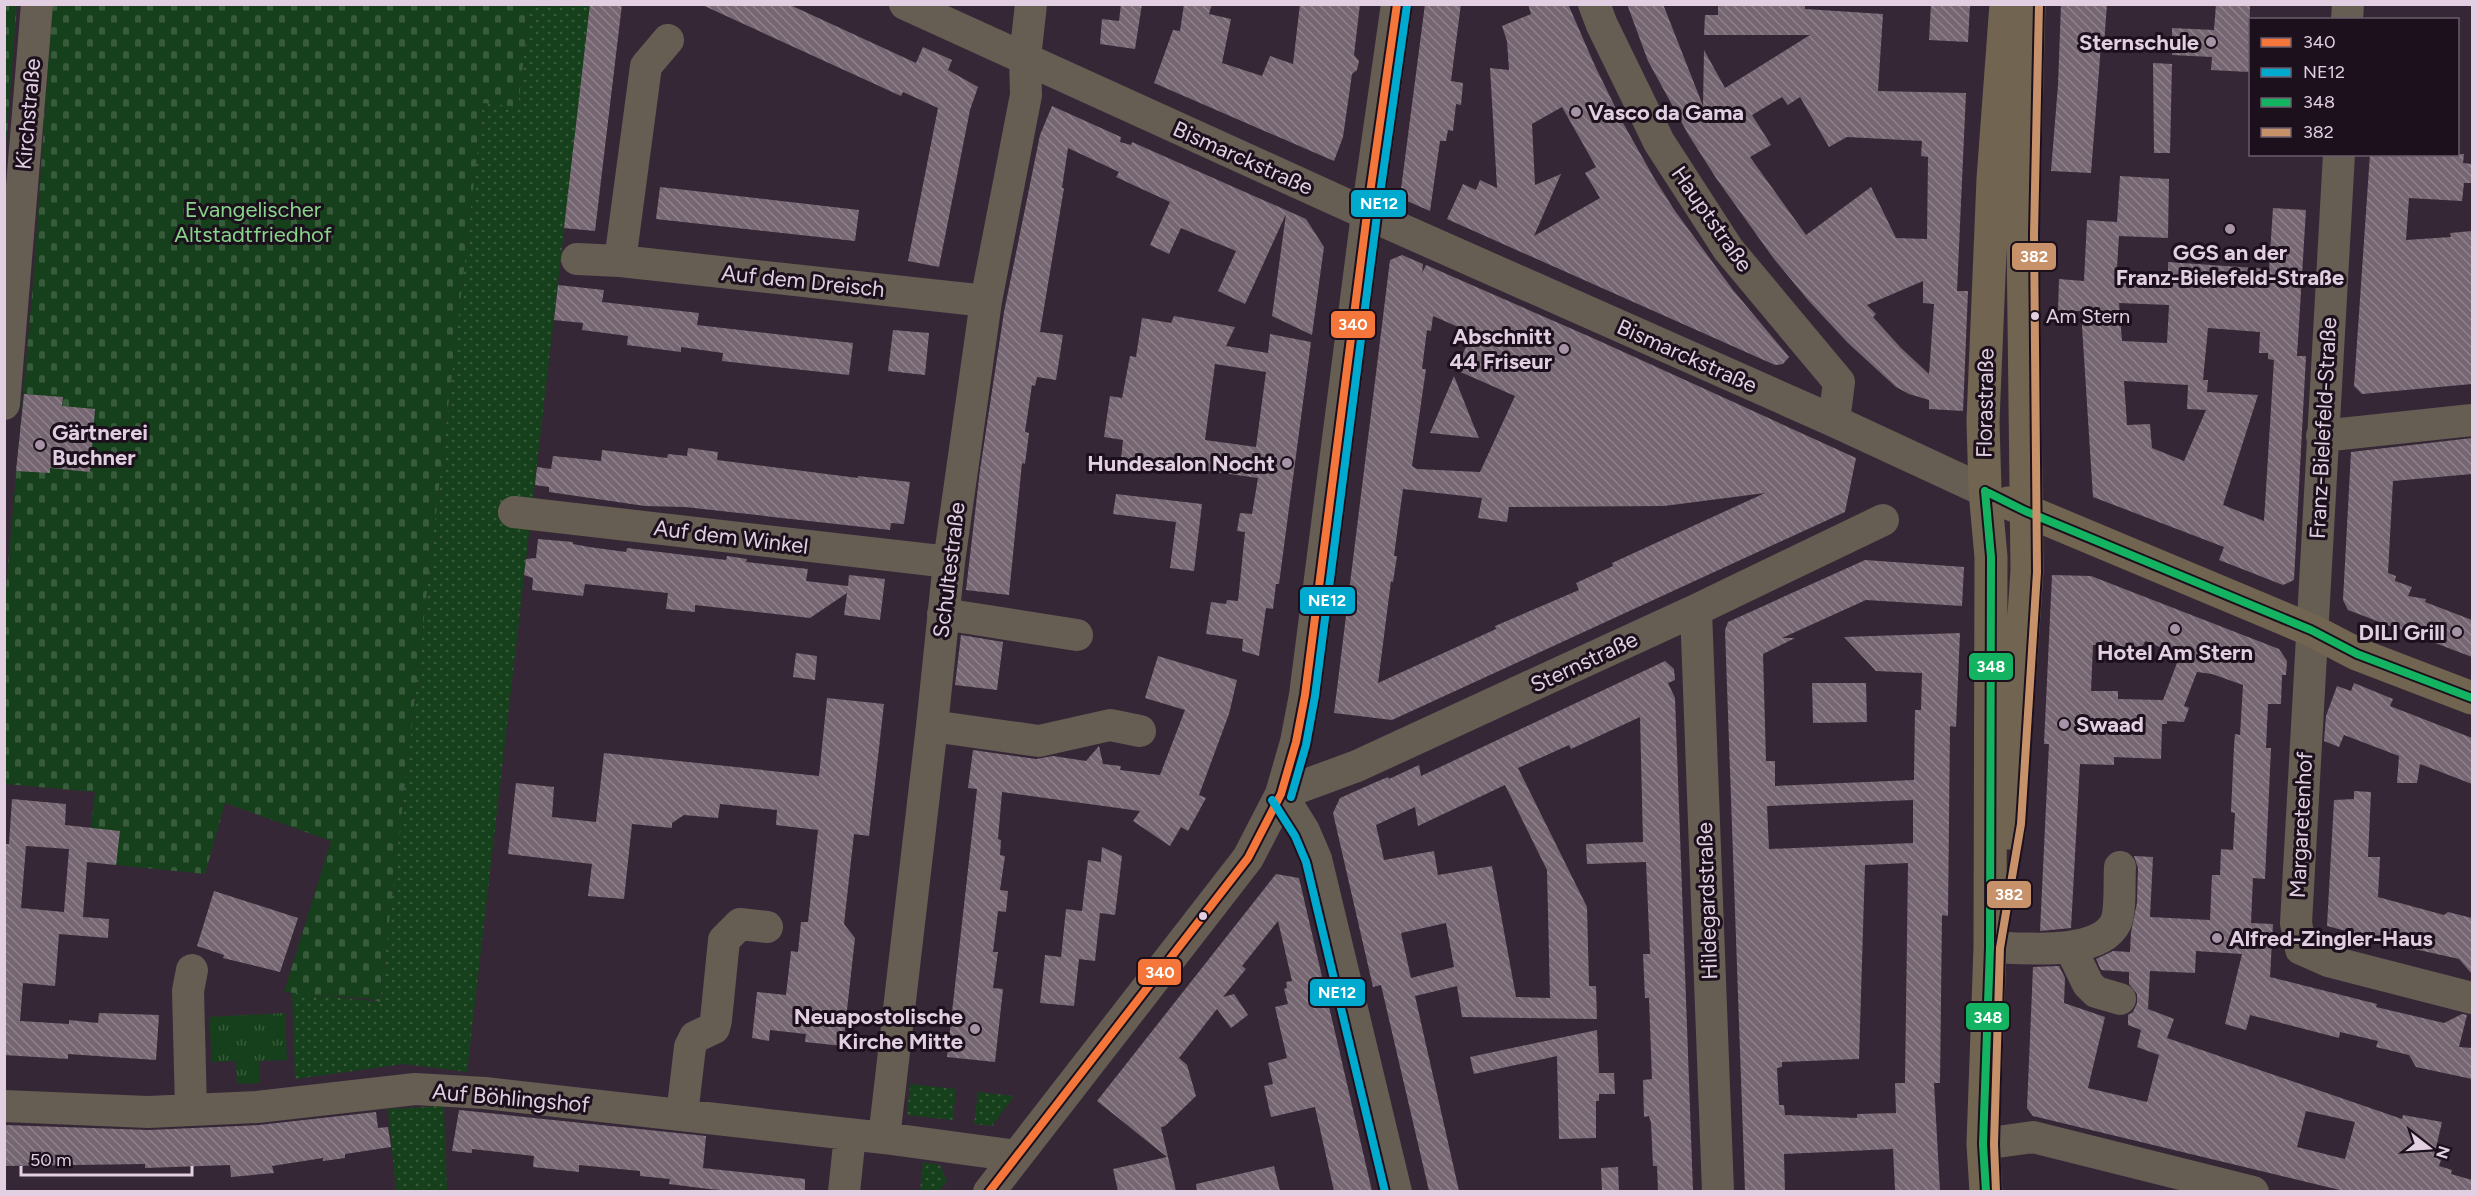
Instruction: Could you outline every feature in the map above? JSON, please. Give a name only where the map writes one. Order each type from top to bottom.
[{"type":"main road","name":"Florastraße","points":[[1986,1191],[1983,1144],[1990,947],[1991,557],[1985,491],[1983,421],[1993,179],[2006,4]]},
{"type":"main road","name":"Florastraße","points":[[1990,947],[2011,823],[2027,571],[2023,211],[2029,4]]},
{"type":"main road","name":"Bismarckstraße","points":[[1985,491],[2025,512],[2311,630],[2357,654],[2472,698]]},
{"type":"street","name":"Kirchstraße","points":[[4,404],[37,4]]},
{"type":"street","name":"Bismarckstraße","points":[[905,4],[1985,491]]},
{"type":"street","name":"Schultestraße","points":[[884,1138],[949,562],[986,301],[1026,95],[1025,58],[1031,4]]},
{"type":"street","points":[[989,1191],[1248,858],[1281,794],[1296,742],[1305,695],[1367,214],[1397,4]]},
{"type":"street","name":"Hauptstraße","points":[[1594,4],[1659,142],[1728,249],[1839,382],[1834,421]]},
{"type":"street","points":[[620,261],[646,66],[668,40]]},
{"type":"street","name":"Franz-Bielefeld-Straße","points":[[2311,630],[2339,156]]},
{"type":"street","name":"Auf dem Dreisch","points":[[577,259],[620,261],[986,301]]},
{"type":"street","points":[[2322,436],[2472,420]]},
{"type":"street","name":"Auf dem Winkel","points":[[514,512],[949,562]]},
{"type":"street","name":"Sternstraße","points":[[1281,794],[1357,766],[1696,610],[1883,520]]},
{"type":"street","name":"Hildegardstraße","points":[[1696,610],[1718,1191]]},
{"type":"street","points":[[943,614],[1077,635]]},
{"type":"street","name":"Margaretenhof","points":[[2311,630],[2296,923],[2301,949],[2328,961],[2472,998]]},
{"type":"street","points":[[932,726],[1039,741],[1110,725],[1140,730]]},
{"type":"street","points":[[1281,794],[1304,831],[1316,859],[1396,1191]]},
{"type":"street","points":[[1990,947],[2071,949],[2112,929],[2117,920],[2120,867]]},
{"type":"street","points":[[682,1115],[690,1047],[695,1037],[714,1028],[716,1020],[724,940],[740,924],[767,927]]},
{"type":"street","points":[[2071,949],[2088,984],[2096,992],[2120,999]]},
{"type":"street","points":[[191,1109],[188,991],[192,970]]},
{"type":"street","name":"Auf Böhlingshof","points":[[4,1106],[148,1112],[257,1107],[415,1089],[485,1093],[884,1138],[1016,1156]]},
{"type":"street","points":[[844,1191],[850,1135]]},
{"type":"street","points":[[1983,1144],[2033,1137],[2253,1191]]},
{"type":"green space","points":[[4,5],[17,5],[5,159]]},
{"type":"green space","name":"Evangelischer Altstadtfriedhof","points":[[52,5],[530,5],[518,107],[483,103],[380,1002],[370,999],[284,992],[331,841],[225,803],[205,874],[87,862],[95,792],[5,784],[5,599],[34,272]]},
{"type":"green space","points":[[530,5],[590,5],[467,1072],[404,1064],[295,1079],[292,992],[380,1002],[483,102],[518,106]]},
{"type":"green space","points":[[285,1013],[287,1060],[259,1061],[260,1083],[237,1084],[236,1061],[212,1062],[209,1017]]},
{"type":"green space","points":[[910,1084],[956,1089],[953,1120],[907,1115]]},
{"type":"green space","points":[[978,1092],[1014,1096],[992,1126],[974,1124]]},
{"type":"green space","points":[[444,1106],[447,1191],[396,1191],[388,1109]]},
{"type":"green space","points":[[923,1162],[940,1165],[947,1181],[939,1191],[920,1191]]},
{"type":"building","points":[[590,4],[622,4],[595,231],[564,228]]},
{"type":"building","points":[[700,4],[788,4],[916,63],[923,47],[952,60],[948,70],[978,87],[970,110],[939,267],[908,261],[938,108],[903,92],[901,96]]},
{"type":"building","points":[[1121,4],[1142,4],[1135,49],[1100,44],[1102,19],[1119,21]]},
{"type":"building","points":[[1184,4],[1212,4],[1209,14],[1231,19],[1222,63],[1262,76],[1270,56],[1293,64],[1300,4],[1360,4],[1354,55],[1359,61],[1357,70],[1352,74],[1343,137],[1334,161],[1154,83],[1173,30],[1180,31]]},
{"type":"building","points":[[1425,4],[1461,4],[1451,81],[1463,83],[1461,105],[1456,104],[1453,131],[1448,130],[1446,141],[1440,141],[1430,211],[1407,201],[1401,189]]},
{"type":"building","points":[[1528,4],[1568,4],[1623,123],[1654,178],[1675,211],[1733,290],[1789,357],[1783,364],[1775,365],[1447,219],[1463,184],[1476,190],[1480,180],[1497,188],[1490,68],[1509,70],[1507,41],[1502,26],[1531,14]],"holes":[[[1562,107],[1596,167],[1585,173],[1600,198],[1534,236],[1561,174],[1535,185],[1532,124]]]},
{"type":"building","points":[[1627,4],[1663,4],[1703,106],[1704,50],[1725,88],[1810,35],[1704,35],[1705,15],[1718,15],[1718,4],[1805,4],[1805,9],[1883,14],[1878,91],[1966,93],[1957,291],[1968,291],[1963,411],[1929,409],[1929,400],[1896,387],[1848,343],[1808,300],[1774,259],[1716,178],[1688,134],[1648,61]],"holes":[[[1782,97],[1788,105],[1800,97],[1829,147],[1847,137],[1922,141],[1921,156],[1928,157],[1927,239],[1896,238],[1871,187],[1806,235],[1750,157],[1771,145],[1752,115]],[[1923,281],[1923,303],[1934,304],[1929,374],[1873,317],[1876,314],[1867,305]]]},
{"type":"building","points":[[1931,4],[1970,4],[1968,42],[1929,40]]},
{"type":"building","points":[[2061,4],[2107,4],[2104,45],[2101,45],[2091,173],[2051,171],[2058,85]]},
{"type":"building","name":"Sternschule","points":[[2216,4],[2250,4],[2249,72],[2211,70],[2212,57],[2172,55],[2172,28],[2214,30]]},
{"type":"building","points":[[2153,63],[2172,64],[2170,153],[2154,153]]},
{"type":"building","points":[[1052,106],[1121,137],[1120,142],[1131,145],[1132,142],[1306,219],[1324,247],[1312,335],[1272,316],[1286,214],[1245,304],[1218,291],[1236,251],[1181,228],[1169,254],[1150,245],[1170,202],[1116,177],[1119,172],[1068,148],[1062,188],[1064,188],[1040,332],[1063,335],[1056,380],[1037,377],[1035,386],[1032,385],[1025,432],[1029,433],[1025,464],[1022,463],[1009,595],[966,590],[980,470],[1004,312],[1040,135]]},
{"type":"building","points":[[2459,154],[2464,154],[2463,163],[2472,164],[2472,183],[2464,183],[2462,201],[2409,198],[2406,240],[2451,237],[2450,233],[2472,231],[2472,384],[2362,394],[2354,386],[2370,156],[2459,156]]},
{"type":"building","points":[[2120,176],[2169,179],[2168,238],[2119,236],[2116,283],[2168,285],[2168,262],[2269,269],[2273,208],[2306,210],[2297,356],[2306,356],[2294,580],[2283,585],[2219,560],[2224,547],[2093,497],[2081,311],[2058,311],[2059,279],[2084,281],[2087,220],[2117,222]],"holes":[[[2119,303],[2169,305],[2167,343],[2122,341]],[[2208,328],[2260,332],[2259,353],[2268,353],[2268,359],[2274,360],[2264,521],[2223,505],[2258,395],[2207,392],[2208,380],[2203,380]],[[2124,381],[2188,385],[2187,409],[2206,410],[2184,461],[2152,448],[2150,424],[2127,425]]]},
{"type":"building","points":[[660,187],[859,210],[855,241],[656,219]]},
{"type":"building","points":[[1402,255],[1423,264],[1422,273],[1426,265],[1856,458],[1845,512],[1392,720],[1334,713],[1390,260]],"holes":[[[1433,316],[1472,333],[1456,370],[1515,396],[1480,472],[1417,469],[1412,466],[1426,369],[1422,369],[1427,330],[1431,331]],[[1403,489],[1482,498],[1478,518],[1507,522],[1509,507],[1664,506],[1765,493],[1612,563],[1613,566],[1576,583],[1579,590],[1495,626],[1496,629],[1378,683],[1391,581],[1393,582],[1397,556],[1394,556]]]},
{"type":"building","points":[[558,285],[604,290],[602,302],[699,313],[697,325],[853,343],[849,375],[722,361],[723,353],[681,347],[681,352],[627,345],[628,336],[582,330],[583,323],[554,320]]},
{"type":"building","points":[[1174,316],[1235,327],[1226,346],[1268,353],[1270,334],[1311,342],[1279,584],[1276,584],[1273,609],[1266,608],[1259,656],[1242,651],[1243,639],[1206,634],[1211,602],[1226,604],[1227,600],[1238,601],[1245,532],[1237,531],[1240,513],[1252,514],[1258,478],[1121,459],[1123,440],[1104,437],[1110,396],[1122,398],[1130,356],[1136,357],[1142,318],[1171,323]],"holes":[[[1215,364],[1266,372],[1256,447],[1205,440]]]},
{"type":"building","points":[[893,330],[929,333],[925,375],[888,371]]},
{"type":"building","points":[[1454,376],[1473,424],[1479,438],[1430,433]]},
{"type":"building","points":[[24,394],[63,397],[62,406],[95,409],[90,472],[50,468],[50,473],[16,471]]},
{"type":"building","points":[[2472,438],[2472,474],[2393,481],[2388,573],[2396,576],[2395,581],[2412,587],[2408,596],[2426,599],[2425,602],[2472,620],[2472,657],[2348,610],[2343,600],[2351,452]]},
{"type":"building","points":[[688,448],[718,452],[717,460],[858,478],[858,476],[910,482],[904,524],[891,523],[890,530],[685,507],[645,506],[549,492],[549,487],[535,485],[537,467],[551,469],[553,456],[601,461],[602,450],[667,458],[668,454],[687,456]]},
{"type":"building","points":[[1116,494],[1202,504],[1194,571],[1170,568],[1176,522],[1113,514]]},
{"type":"building","points":[[538,539],[573,542],[573,544],[626,552],[627,548],[726,560],[727,556],[747,559],[746,562],[808,569],[806,581],[848,586],[849,575],[885,579],[880,620],[844,615],[847,593],[810,618],[695,605],[695,612],[666,609],[668,593],[585,584],[583,596],[532,590],[533,578],[524,575],[526,559],[536,558]]},
{"type":"building","points":[[1865,560],[1964,567],[1962,606],[1866,600],[1782,638],[1795,638],[1763,654],[1766,761],[1775,761],[1775,786],[1914,780],[1915,710],[1921,710],[1922,673],[1876,671],[1844,637],[1960,633],[1956,727],[1950,726],[1948,916],[1942,915],[1940,1083],[1934,1083],[1940,1191],[1895,1190],[1893,1149],[1784,1154],[1785,1191],[1745,1191],[1725,630],[1728,622]],"holes":[[[1913,800],[1913,843],[1769,849],[1767,806]],[[1908,863],[1905,1083],[1895,1083],[1896,1113],[1857,1114],[1857,1118],[1785,1115],[1784,1105],[1779,1105],[1777,1068],[1782,1067],[1782,1062],[1859,1059],[1865,865]]]},
{"type":"building","points":[[2052,575],[2091,576],[2279,649],[2287,661],[2286,675],[2282,675],[2281,704],[2268,704],[2266,748],[2271,748],[2265,879],[2253,878],[2251,923],[2273,924],[2270,977],[2377,1004],[2376,1007],[2444,1023],[2462,1014],[2467,1015],[2459,1047],[2472,1048],[2472,1079],[2416,1067],[2409,1055],[2376,1047],[2378,1041],[2340,1032],[2339,1038],[2250,1015],[2246,1030],[2225,1024],[2242,954],[2196,951],[2195,973],[2150,971],[2148,1009],[2174,1019],[2167,1038],[2402,1119],[2403,1115],[2442,1122],[2435,1152],[2439,1153],[2438,1159],[2441,1160],[2439,1166],[2452,1170],[2451,1174],[2472,1180],[2472,1191],[2344,1191],[2033,1116],[2027,1108],[2033,967],[2059,966],[2065,978],[2064,1003],[2105,1017],[2088,1088],[2147,1102],[2159,1055],[2137,1047],[2141,1030],[2128,1025],[2128,1015],[2133,1012],[2137,1003],[2137,994],[2129,984],[2129,972],[2101,970],[2096,959],[2113,951],[2130,952],[2131,932],[2137,903],[2138,868],[2134,856],[2153,857],[2150,917],[2210,920],[2212,875],[2220,875],[2221,849],[2233,850],[2235,813],[2231,812],[2234,746],[2235,734],[2240,735],[2243,685],[2212,674],[2197,672],[2184,706],[2189,708],[2184,722],[2167,721],[2167,724],[2162,724],[2161,759],[2114,757],[2114,765],[2080,764],[2071,928],[2040,931],[2049,744],[2044,744]],"holes":[[[2103,640],[2140,653],[2145,641],[2180,655],[2163,700],[2118,699],[2118,691],[2091,691],[2093,645],[2101,645]],[[2306,1111],[2355,1122],[2345,1159],[2297,1147]]]},
{"type":"building","points":[[961,635],[1003,642],[997,690],[955,685]]},
{"type":"building","points":[[796,653],[817,656],[815,680],[793,677]]},
{"type":"building","points":[[1158,656],[1237,680],[1229,714],[1199,795],[1206,798],[1188,831],[1181,827],[1170,846],[1133,821],[1140,811],[1002,792],[998,839],[1001,840],[1000,855],[1005,856],[1000,890],[1008,891],[1006,912],[998,911],[993,952],[998,952],[993,988],[1003,989],[995,1062],[947,1057],[977,789],[968,788],[973,750],[1036,759],[1053,756],[1086,761],[1099,746],[1103,764],[1121,766],[1120,770],[1160,775],[1185,710],[1145,698]]},
{"type":"building","points":[[1665,661],[1674,669],[1675,680],[1668,683],[1675,698],[1693,1191],[1658,1191],[1657,1166],[1653,1166],[1651,1123],[1649,1116],[1644,1117],[1643,1080],[1652,1079],[1649,998],[1645,998],[1643,954],[1650,954],[1646,862],[1587,864],[1586,844],[1643,842],[1640,717],[1571,749],[1569,745],[1518,768],[1587,907],[1589,986],[1596,986],[1597,1019],[1462,1017],[1457,986],[1415,996],[1459,1191],[1429,1191],[1381,985],[1373,987],[1333,813],[1340,798],[1376,782],[1388,777],[1389,779],[1419,765],[1421,776]],"holes":[[[1505,785],[1547,870],[1550,998],[1516,997],[1492,866],[1438,875],[1434,851],[1384,860],[1376,825],[1415,807],[1418,826]],[[1446,923],[1454,967],[1411,978],[1401,933]]]},
{"type":"building","points":[[1812,683],[1866,683],[1867,722],[1813,723]]},
{"type":"building","points":[[2354,683],[2393,699],[2390,706],[2472,738],[2472,784],[2420,764],[2417,783],[2397,783],[2399,756],[2344,735],[2339,747],[2324,741],[2326,716],[2337,686],[2351,691]]},
{"type":"building","points":[[827,698],[884,704],[869,836],[854,834],[844,924],[855,938],[843,1046],[805,1042],[806,1034],[770,1030],[769,1041],[752,1038],[757,992],[786,995],[791,951],[798,952],[801,922],[808,922],[818,830],[776,825],[777,810],[720,804],[718,818],[684,815],[672,823],[672,828],[632,824],[624,899],[588,896],[592,864],[508,854],[516,783],[554,787],[552,817],[596,822],[604,753],[819,776]]},
{"type":"building","points":[[2354,791],[2371,792],[2368,857],[2380,857],[2378,897],[2444,915],[2448,912],[2472,918],[2472,974],[2459,959],[2370,939],[2370,937],[2327,926],[2334,800],[2354,799]]},
{"type":"building","points":[[12,799],[66,804],[65,825],[120,831],[116,865],[87,862],[83,917],[109,919],[108,938],[59,934],[55,986],[23,983],[20,1021],[69,1024],[69,1020],[98,1023],[99,1013],[159,1015],[156,1060],[68,1054],[68,1059],[4,1055],[4,844],[9,844]],"holes":[[[26,846],[69,849],[64,912],[21,908]]]},
{"type":"building","points":[[1102,847],[1122,856],[1115,915],[1100,913],[1095,961],[1079,959],[1074,1006],[1040,1003],[1045,955],[1061,957],[1066,909],[1082,911],[1088,860],[1101,862]]},
{"type":"building","points":[[1276,874],[1299,878],[1372,1191],[1334,1191],[1315,1107],[1271,1117],[1264,1086],[1273,1084],[1268,1063],[1287,1058],[1275,1007],[1288,1004],[1284,989],[1287,988],[1286,982],[1292,981],[1278,921],[1242,966],[1246,969],[1223,997],[1234,994],[1248,1015],[1231,1028],[1217,1009],[1179,1058],[1187,1065],[1196,1096],[1165,1126],[1161,1127],[1176,1191],[1118,1191],[1113,1169],[1167,1157],[1097,1101]]},
{"type":"building","points":[[214,891],[298,918],[280,972],[223,958],[224,955],[197,946]]},
{"type":"building","points":[[1597,1030],[1599,1073],[1614,1073],[1615,1094],[1599,1094],[1599,1101],[1596,1101],[1596,1138],[1559,1139],[1557,1056],[1474,1074],[1470,1057]]},
{"type":"building","points":[[459,1110],[706,1136],[703,1168],[805,1179],[805,1191],[709,1189],[669,1184],[670,1179],[640,1176],[640,1171],[579,1165],[579,1172],[533,1167],[534,1156],[472,1149],[472,1153],[452,1151]]},
{"type":"building","points":[[376,1112],[378,1128],[388,1127],[391,1147],[345,1154],[345,1158],[323,1161],[323,1158],[272,1166],[274,1173],[231,1177],[230,1165],[145,1168],[145,1164],[4,1166],[4,1125],[149,1130],[259,1125]]},
{"type":"building","points":[[1274,1166],[1280,1191],[1197,1191],[1196,1184]]},
{"type":"building","points":[[1618,1167],[1619,1191],[1602,1191],[1601,1168]]},
{"type":"transit line","name":"340","points":[[989,1192],[1248,858],[1281,794],[1296,742],[1305,695],[1367,214],[1397,4]]},
{"type":"transit line","name":"382","points":[[1996,1191],[1994,1144],[2000,948],[2021,824],[2037,572],[2034,234],[2039,4]]},
{"type":"transit line","name":"NE12","points":[[1291,797],[1306,745],[1315,696],[1377,215],[1407,5]]},
{"type":"transit line","name":"348","points":[[1985,491],[1991,557],[1990,947],[1983,1144],[1986,1192]]},
{"type":"transit line","name":"348","points":[[1985,491],[2025,511],[2311,630],[2357,654],[2472,698]]},
{"type":"transit line","name":"NE12","points":[[1272,800],[1295,836],[1306,862],[1385,1192]]},
{"type":"place","name":"Sternschule","points":[[2211,42]]},
{"type":"place","name":"Vasco da Gama","points":[[1576,112]]},
{"type":"place","name":"GGS an der Franz-Bielefeld-Straße","points":[[2230,229]]},
{"type":"place","name":"Am Stern","points":[[2035,316]]},
{"type":"place","name":"Abschnitt 44 Friseur","points":[[1564,349]]},
{"type":"place","name":"Gärtnerei Buchner","points":[[40,445]]},
{"type":"place","name":"Hundesalon Nocht","points":[[1287,463]]},
{"type":"place","name":"Hotel Am Stern","points":[[2175,629]]},
{"type":"place","name":"DILI Grill","points":[[2457,632]]},
{"type":"place","name":"Swaad","points":[[2064,724]]},
{"type":"place","name":"Alfred-Zingler-Haus","points":[[2217,938]]},
{"type":"place","name":"Neuapostolische Kirche Mitte","points":[[975,1029]]}]
